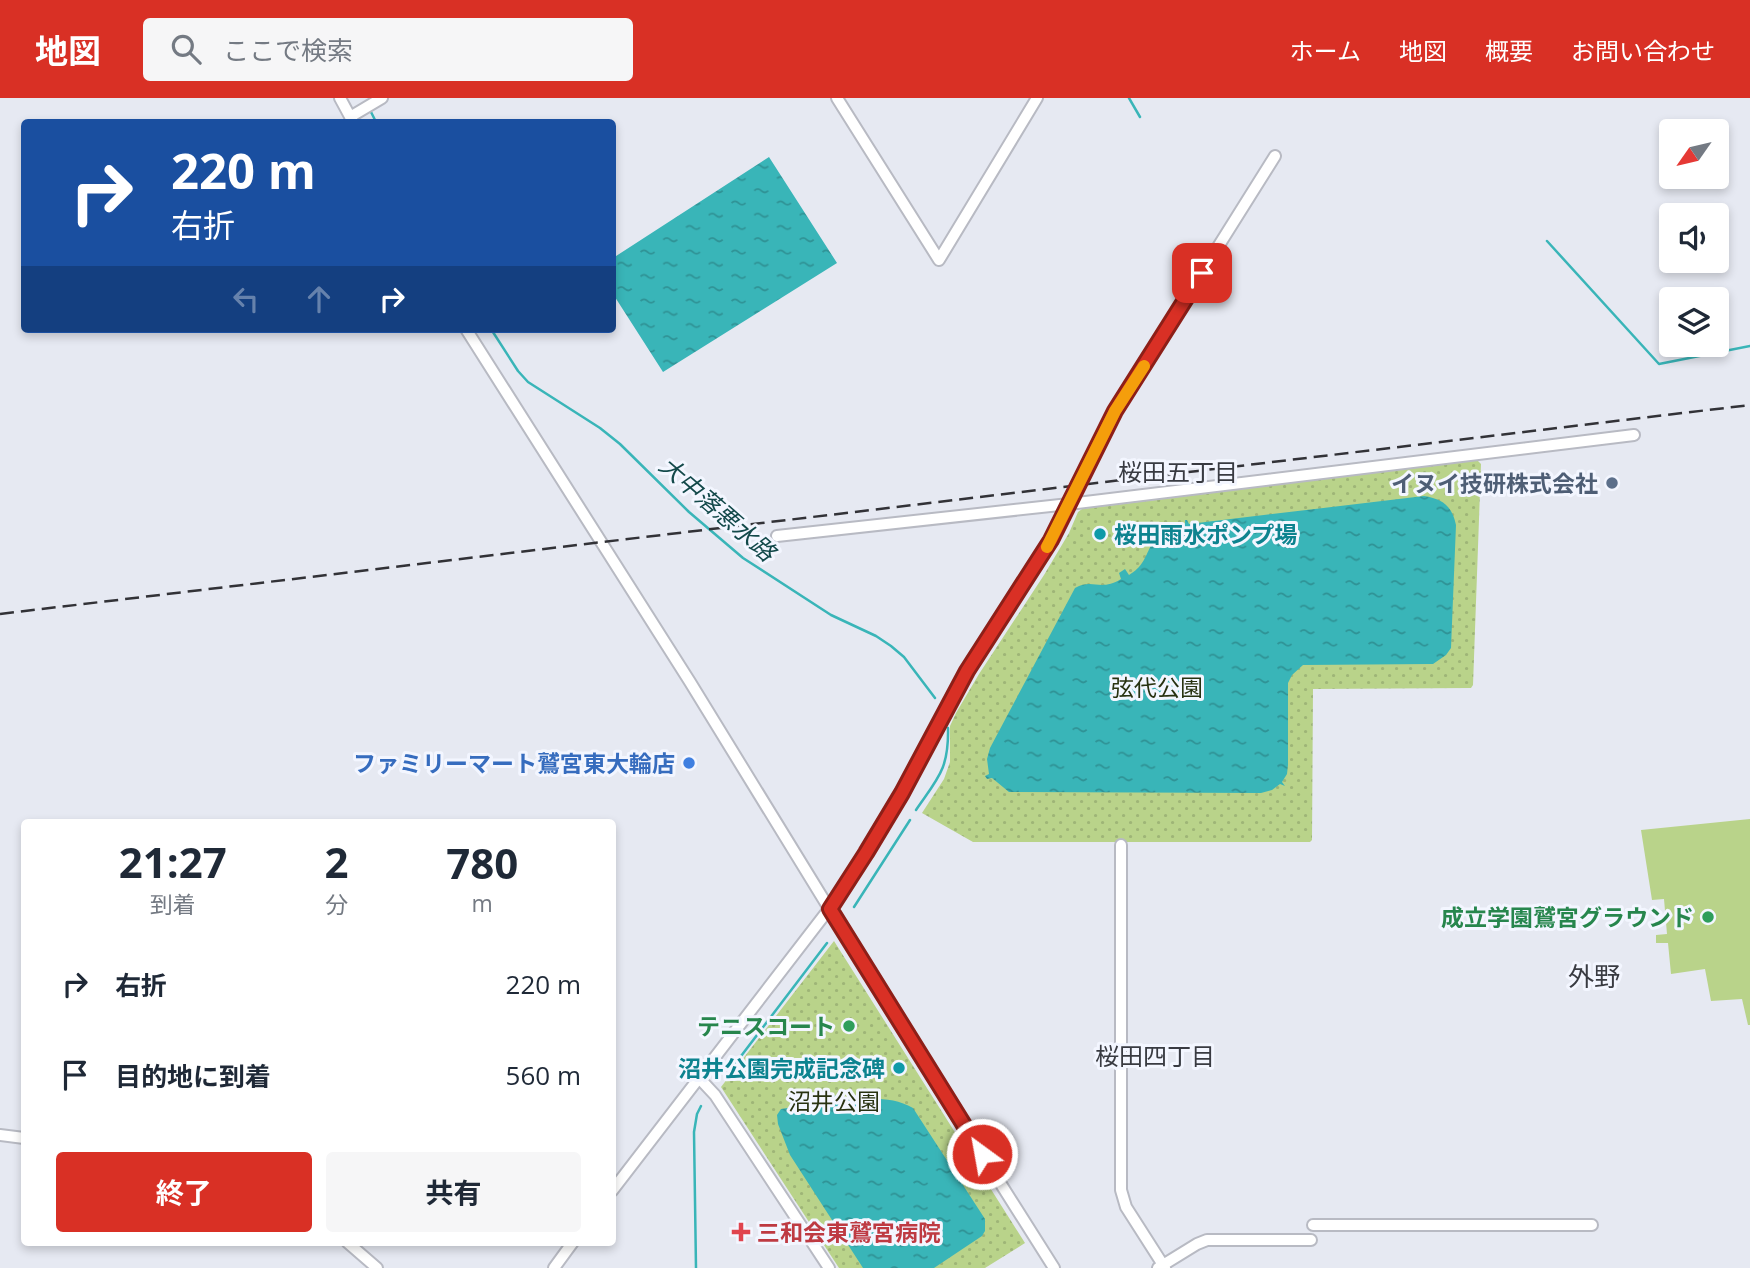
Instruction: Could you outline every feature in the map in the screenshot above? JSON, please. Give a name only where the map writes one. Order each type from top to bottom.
[{"type":"street","points":[[340,98],[351,119]]},
{"type":"street","points":[[837,98],[939,260],[1037,98]]},
{"type":"street","points":[[353,119],[377,101]]},
{"type":"street","points":[[616,1186],[830,909],[878,834],[967,671],[1051,540],[1115,411],[1275,156]]},
{"type":"street","points":[[469,333],[685,674],[1054,1268]]},
{"type":"street","points":[[777,536],[1069,504],[1634,435]]},
{"type":"street","points":[[1121,845],[1120,1178],[1126,1207],[1162,1267],[1207,1240],[1311,1240]]},
{"type":"street","points":[[700,1079],[715,1095],[829,1268]]},
{"type":"street","points":[[0,1135],[21,1138]]},
{"type":"street","points":[[1313,1225],[1592,1225]]},
{"type":"street","points":[[352,1246],[377,1268]]},
{"type":"street","points":[[554,1268],[570,1246]]},
{"type":"green space","name":"弦代公園","points":[[1477,460],[1481,464],[1473,685],[1471,688],[1313,689],[1310,842],[973,842],[922,813],[944,779],[950,762],[950,726],[956,713],[1044,575],[1082,509]]},
{"type":"green space","name":"成立学園鷲宮グラウンド","points":[[1750,819],[1748,1025],[1742,999],[1711,1001],[1705,969],[1671,974],[1668,943],[1656,943],[1656,935],[1667,934],[1664,899],[1652,900],[1641,830]]},
{"type":"green space","name":"沼井公園","points":[[834,941],[1025,1243],[985,1268],[839,1268],[721,1087]]},
{"type":"water","points":[[769,157],[837,263],[663,372],[616,299],[616,256]]},
{"type":"water","name":"弦代公園","points":[[1424,496],[1446,504],[1456,525],[1451,648],[1433,664],[1303,665],[1288,683],[1288,765],[1282,782],[1285,786],[1280,784],[1261,793],[1009,792],[992,778],[987,779],[985,776],[989,774],[987,759],[990,748],[1075,588],[1087,584],[1114,583],[1121,579],[1119,573],[1125,569],[1129,575],[1143,562],[1161,534],[1185,524],[1185,520],[1189,524]]},
{"type":"water","points":[[840,1095],[841,1100],[887,1099],[913,1108],[985,1219],[982,1236],[934,1268],[863,1268],[790,1155],[778,1124],[777,1115],[781,1109],[826,1102],[826,1097]]},
{"type":"waterway","points":[[1129,98],[1140,117]]},
{"type":"waterway","name":"大中落悪水路","points":[[370,110],[374,119]]},
{"type":"waterway","points":[[1547,241],[1659,364],[1750,346]]},
{"type":"waterway","name":"大中落悪水路","points":[[494,333],[528,382],[620,444],[689,512],[743,558],[831,615],[891,646],[904,657],[935,698]]},
{"type":"waterway","name":"大中落悪水路","points":[[916,810],[941,772],[947,754],[948,728]]},
{"type":"waterway","name":"大中落悪水路","points":[[854,907],[910,820]]},
{"type":"waterway","name":"大中落悪水路","points":[[735,1064],[827,943]]},
{"type":"waterway","name":"大中落悪水路","points":[[696,1268],[694,1132],[701,1106]]},
{"type":"railway","points":[[0,614],[1750,405]]},
{"type":"slow traffic","points":[[1047,547],[1115,411],[1144,366]]},
{"type":"place","name":"イヌイ技研株式会社","points":[[1612,483]]},
{"type":"place","name":"桜田雨水ポンプ場","points":[[1100,534]]},
{"type":"place","name":"ファミリーマート鷲宮東大輪店","points":[[689,763]]},
{"type":"place","name":"成立学園鷲宮グラウンド","points":[[1708,917]]},
{"type":"place","name":"テニスコート","points":[[849,1026]]},
{"type":"place","name":"沼井公園完成記念碑","points":[[899,1068]]},
{"type":"place","name":"三和会東鷲宮病院","points":[[741,1232]]},
{"type":"district","name":"桜田五丁目","points":[[1178,471]]},
{"type":"district","name":"外野","points":[[1594,976]]},
{"type":"district","name":"桜田四丁目","points":[[1155,1055]]},
{"type":"route","points":[[982,1154],[830,909],[902,793],[967,671],[1051,540],[1115,411],[1202,273]]}]
